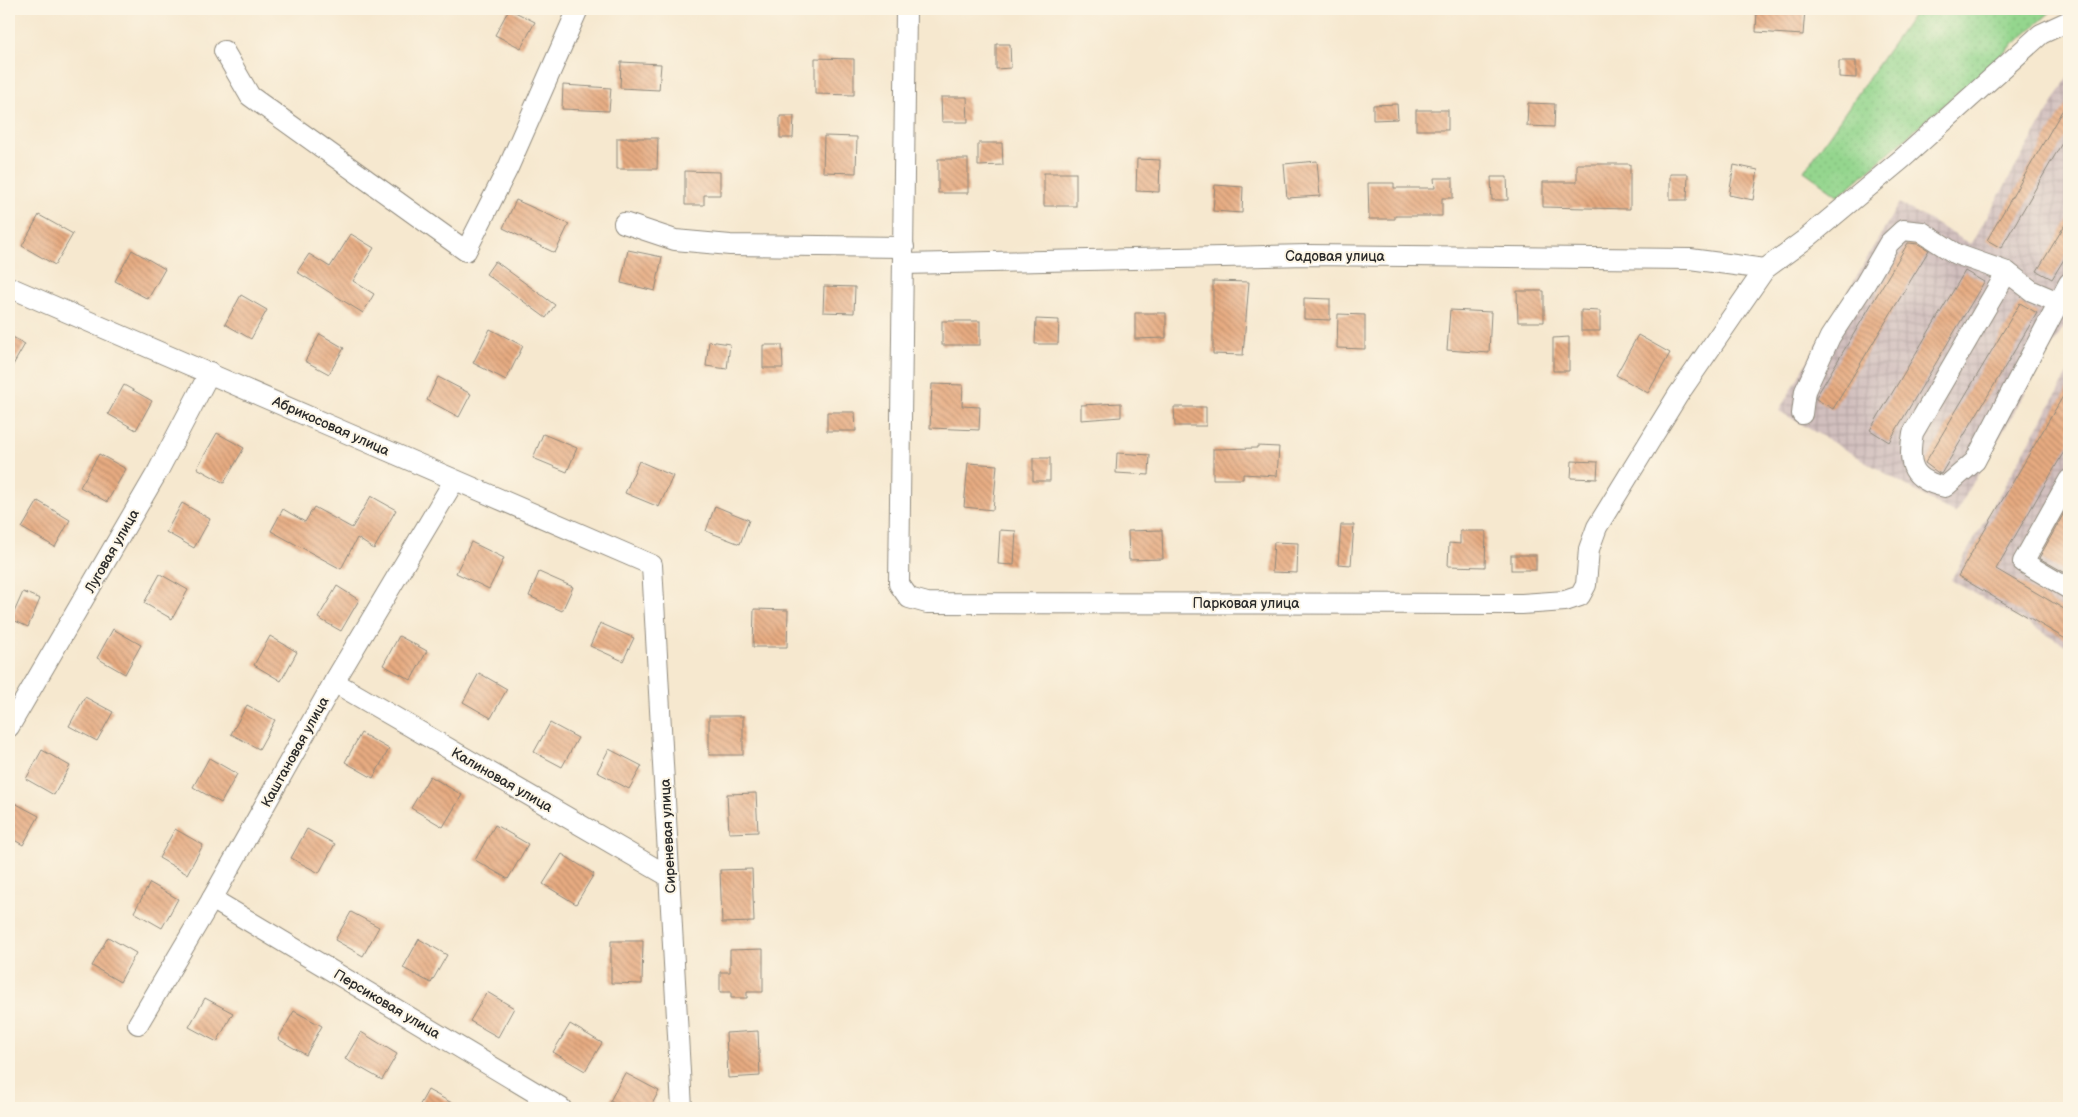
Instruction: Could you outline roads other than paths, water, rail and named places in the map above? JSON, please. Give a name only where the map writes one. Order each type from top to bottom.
[{"type":"street","points":[[224,51],[250,96],[466,251],[508,168],[578,9]]},
{"type":"street","points":[[904,256],[906,9]]},
{"type":"street","points":[[1765,268],[1807,238],[1903,158],[2041,34],[2069,20]]},
{"type":"street","name":"Садовая улица","points":[[624,223],[675,240],[904,256],[1307,255],[1690,259],[1765,268]]},
{"type":"street","points":[[1802,414],[1804,391],[1830,337],[1889,243],[1903,230],[1922,232],[1956,254],[2007,272],[2032,291],[2058,302]]},
{"type":"street","name":"Парковая улица","points":[[904,256],[898,584],[909,598],[926,603],[1522,604],[1566,601],[1580,596],[1586,585],[1589,549],[1597,527],[1678,394],[1765,268]]},
{"type":"street","points":[[2007,272],[1913,433],[1908,455],[1915,471],[1930,484],[1946,487],[1975,461],[2069,283]]},
{"type":"street","name":"Абрикосовая улица","points":[[9,287],[210,372],[454,481],[652,565]]},
{"type":"street","name":"Луговая улица","points":[[9,727],[158,471],[210,372]]},
{"type":"street","points":[[2069,480],[2023,562],[2069,589]]},
{"type":"street","name":"Каштановая улица","points":[[138,1024],[212,899],[334,682],[454,481]]},
{"type":"street","name":"Сиреневая улица","points":[[652,565],[682,1108]]},
{"type":"street","name":"Калиновая улица","points":[[334,682],[670,878]]},
{"type":"street","name":"Персиковая улица","points":[[212,899],[561,1108]]}]
